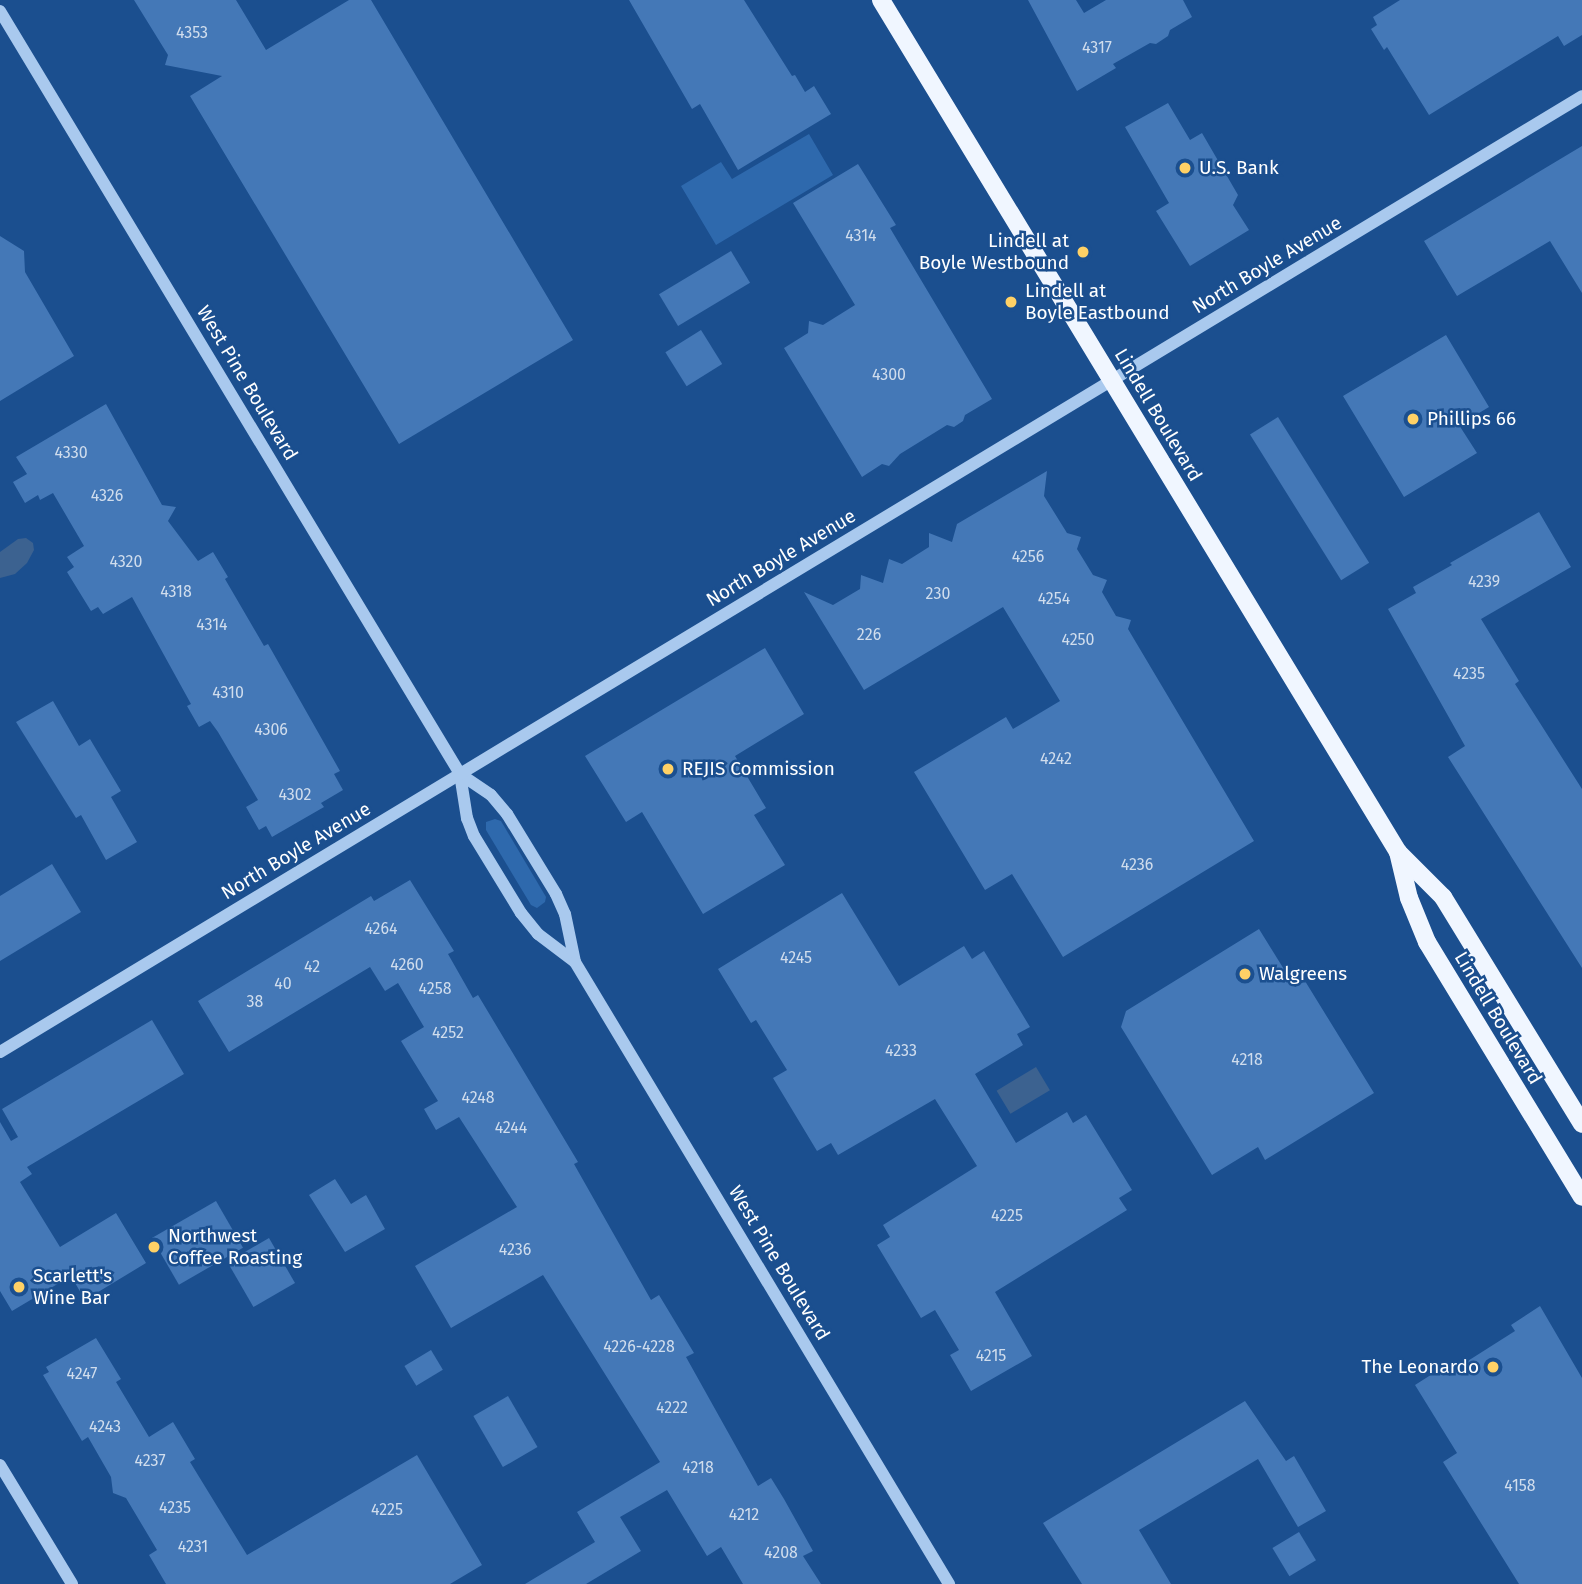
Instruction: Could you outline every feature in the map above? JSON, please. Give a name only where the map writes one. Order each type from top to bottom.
[{"type":"main road","name":"Lindell Boulevard","points":[[881,0],[1398,852],[1449,905],[1582,1124]]},
{"type":"main road","name":"Lindell Boulevard","points":[[1398,852],[1409,898],[1427,942],[1582,1197]]},
{"type":"street","name":"West Pine Boulevard","points":[[0,11],[460,774],[467,818],[474,836],[520,914],[538,933],[575,962]]},
{"type":"street","name":"North Boyle Avenue","points":[[0,1052],[1582,96]]},
{"type":"street","name":"West Pine Boulevard","points":[[460,774],[491,796],[508,814],[556,894],[565,914],[575,962],[950,1584]]},
{"type":"street","points":[[0,1465],[72,1584]]},
{"type":"shaded area","points":[[809,134],[833,175],[716,245],[681,186],[721,162],[732,179]]},
{"type":"shaded area","points":[[26,538],[33,543],[34,550],[27,563],[15,574],[0,578],[0,552],[18,539]]},
{"type":"shaded area","points":[[495,819],[501,821],[546,897],[545,902],[537,908],[531,905],[486,830],[486,822]]},
{"type":"shaded area","points":[[1036,1067],[1050,1090],[1010,1114],[997,1091]]},
{"type":"building","points":[[134,0],[236,0],[266,50],[349,0],[371,0],[573,340],[399,444],[190,96],[222,76],[165,65],[168,55]]},
{"type":"building","points":[[629,0],[744,0],[792,76],[795,75],[805,92],[814,86],[831,114],[738,170],[700,104],[692,109]]},
{"type":"building","points":[[1028,0],[1076,0],[1084,13],[1106,0],[1183,0],[1192,17],[1170,30],[1168,36],[1156,44],[1150,43],[1113,64],[1116,68],[1077,91]]},
{"type":"building","points":[[1400,0],[1582,0],[1582,35],[1564,46],[1558,36],[1429,115],[1387,47],[1384,50],[1371,29],[1377,25],[1373,17]]},
{"type":"building","name":"U.S. Bank","points":[[1168,103],[1190,140],[1202,133],[1238,195],[1233,205],[1249,230],[1190,266],[1156,211],[1169,203],[1125,127]]},
{"type":"building","points":[[1582,146],[1582,293],[1550,241],[1457,296],[1424,241]]},
{"type":"building","points":[[858,164],[896,225],[890,228],[992,399],[965,415],[963,421],[954,427],[947,425],[900,454],[889,466],[882,464],[862,477],[784,348],[808,333],[809,321],[823,325],[855,305],[793,203]]},
{"type":"building","points":[[0,236],[24,251],[25,272],[74,356],[0,401]]},
{"type":"building","points":[[731,251],[750,283],[678,326],[659,294]]},
{"type":"building","points":[[701,330],[722,364],[687,386],[665,352]]},
{"type":"building","name":"Phillips 66","points":[[1446,335],[1489,407],[1459,425],[1477,453],[1404,497],[1343,396]]},
{"type":"building","points":[[106,404],[162,505],[176,507],[168,521],[198,561],[213,552],[228,577],[225,579],[264,646],[268,644],[340,771],[334,774],[343,790],[321,803],[324,807],[272,837],[266,826],[259,830],[246,807],[258,800],[210,721],[199,727],[187,706],[191,704],[132,597],[103,614],[98,607],[91,611],[67,572],[74,567],[67,557],[84,546],[53,493],[40,500],[38,495],[25,503],[13,482],[27,474],[16,457]]},
{"type":"building","points":[[1278,417],[1369,563],[1341,580],[1250,434]]},
{"type":"building","points":[[1047,471],[1044,496],[1067,533],[1081,537],[1077,549],[1093,575],[1107,580],[1102,592],[1116,616],[1131,620],[1128,629],[1254,841],[1063,957],[1012,874],[985,890],[914,772],[1006,717],[1013,729],[1060,701],[1003,607],[864,690],[804,592],[833,605],[860,589],[861,575],[883,583],[889,559],[902,564],[929,547],[929,533],[952,542],[957,524]]},
{"type":"building","points":[[1539,512],[1571,567],[1481,619],[1519,681],[1515,684],[1582,789],[1582,968],[1448,757],[1465,746],[1388,609],[1416,593],[1413,587],[1452,565],[1450,563]]},
{"type":"building","name":"REJIS Commission","points":[[765,648],[804,714],[735,756],[766,808],[754,815],[785,865],[703,914],[642,812],[626,822],[585,756]]},
{"type":"building","points":[[53,701],[79,746],[90,739],[121,791],[111,797],[137,842],[106,860],[81,815],[76,818],[16,722]]},
{"type":"building","points":[[52,864],[81,912],[0,961],[0,896]]},
{"type":"building","points":[[410,880],[454,951],[448,954],[473,998],[478,995],[578,1162],[574,1164],[651,1300],[659,1295],[694,1353],[686,1357],[758,1486],[771,1478],[784,1499],[813,1551],[803,1556],[821,1584],[743,1584],[721,1547],[707,1556],[667,1490],[620,1517],[641,1551],[586,1584],[525,1584],[595,1542],[577,1512],[660,1462],[543,1275],[451,1328],[415,1266],[517,1207],[459,1117],[436,1130],[424,1109],[438,1101],[401,1041],[424,1027],[398,983],[385,991],[370,967],[229,1052],[198,1001],[371,896],[374,901]]},
{"type":"building","points":[[842,893],[899,986],[964,946],[972,959],[984,951],[1030,1027],[1017,1034],[1023,1045],[975,1074],[1016,1143],[1067,1112],[1073,1123],[1086,1115],[1132,1190],[1119,1198],[1127,1210],[995,1292],[1032,1356],[971,1391],[950,1355],[959,1350],[935,1310],[921,1318],[877,1245],[890,1237],[883,1225],[977,1166],[935,1099],[838,1155],[831,1143],[817,1151],[773,1078],[787,1070],[756,1020],[751,1023],[718,969]]},
{"type":"building","name":"Walgreens","points":[[1259,929],[1295,987],[1305,981],[1374,1093],[1265,1160],[1258,1147],[1212,1175],[1121,1027],[1126,1011]]},
{"type":"building","points":[[152,1020],[184,1074],[27,1167],[32,1174],[20,1182],[60,1247],[116,1213],[146,1263],[85,1300],[71,1276],[12,1311],[0,1291],[0,1122],[11,1141],[18,1137],[2,1109]]},
{"type":"building","points":[[335,1179],[351,1204],[366,1195],[385,1229],[345,1252],[309,1195]]},
{"type":"building","points":[[216,1201],[243,1248],[179,1285],[152,1238]]},
{"type":"building","points":[[269,1238],[295,1283],[253,1307],[227,1262]]},
{"type":"building","points":[[1540,1306],[1582,1378],[1582,1584],[1519,1584],[1443,1462],[1457,1453],[1415,1385],[1448,1364],[1452,1371],[1515,1331],[1511,1325]]},
{"type":"building","points":[[96,1338],[121,1379],[116,1382],[149,1437],[173,1422],[195,1459],[190,1462],[247,1555],[417,1455],[482,1565],[450,1584],[166,1584],[149,1555],[157,1550],[126,1498],[113,1493],[111,1477],[88,1437],[82,1441],[43,1375],[49,1372],[46,1367]]},
{"type":"building","points":[[431,1350],[443,1370],[416,1386],[404,1366]]},
{"type":"building","points":[[508,1396],[538,1447],[503,1467],[473,1416]]},
{"type":"building","points":[[1245,1401],[1286,1461],[1294,1456],[1326,1511],[1298,1527],[1258,1459],[1139,1530],[1171,1584],[1082,1584],[1043,1523]]},
{"type":"building","points":[[1299,1532],[1316,1560],[1289,1576],[1272,1548]]},
{"type":"place","name":"U.S. Bank","points":[[1185,168]]},
{"type":"place","name":"Lindell at Boyle Westbound","points":[[1083,252]]},
{"type":"place","name":"Lindell at Boyle Eastbound","points":[[1011,302]]},
{"type":"place","name":"Phillips 66","points":[[1413,419]]},
{"type":"place","name":"REJIS Commission","points":[[668,769]]},
{"type":"place","name":"Walgreens","points":[[1245,974]]},
{"type":"place","name":"Northwest Coffee Roasting","points":[[154,1247]]},
{"type":"place","name":"Scarlett's Wine Bar","points":[[19,1287]]},
{"type":"place","name":"The Leonardo","points":[[1493,1367]]}]
